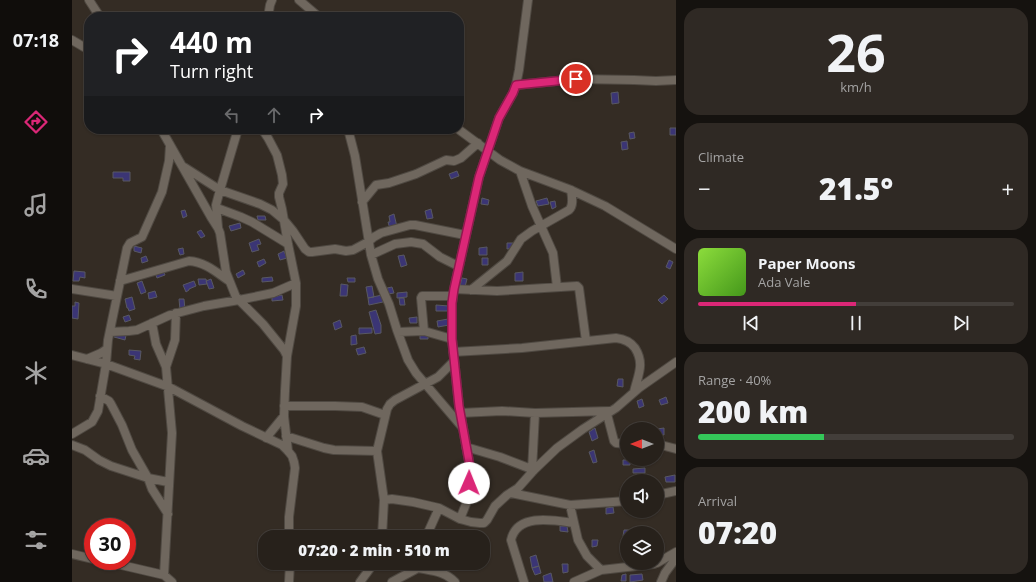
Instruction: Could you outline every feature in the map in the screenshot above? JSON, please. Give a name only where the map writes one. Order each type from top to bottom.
[{"type":"street","points":[[89,0],[97,12]]},
{"type":"street","points":[[269,12],[272,0]]},
{"type":"street","points":[[299,0],[314,12]]},
{"type":"street","points":[[460,519],[468,499],[470,467],[460,413],[453,352],[451,321],[453,292],[465,235],[487,150],[499,118],[516,85],[528,0]]},
{"type":"street","points":[[308,7],[310,12]]},
{"type":"street","points":[[72,40],[84,47]]},
{"type":"street","points":[[516,85],[576,79],[656,82],[676,80]]},
{"type":"street","points":[[464,133],[500,160],[520,171],[571,190],[605,206],[676,249]]},
{"type":"street","points":[[164,134],[218,228],[226,272],[236,297],[263,324],[287,356]]},
{"type":"street","points":[[218,228],[216,205],[237,134]]},
{"type":"street","points":[[266,134],[277,155],[282,175],[283,184],[279,194],[296,283],[296,306],[287,356],[284,406],[288,451]]},
{"type":"street","points":[[349,134],[355,156],[371,255],[378,279],[389,304],[408,360],[425,384],[463,427]]},
{"type":"street","points":[[362,202],[376,185],[416,174],[446,160],[454,161],[461,158],[478,143]]},
{"type":"street","points":[[72,434],[92,422],[98,411],[110,332],[127,248],[130,243],[142,237],[162,192],[169,161],[170,145]]},
{"type":"street","points":[[182,166],[220,190],[260,204],[272,210],[284,220],[305,249],[309,252],[335,249],[346,251],[353,250],[381,233],[410,225],[465,235]]},
{"type":"street","points":[[520,171],[540,226],[553,253],[557,287]]},
{"type":"street","points":[[471,290],[508,261],[521,239],[571,208],[571,190]]},
{"type":"street","points":[[217,208],[252,222],[288,244]]},
{"type":"street","points":[[371,255],[395,244],[411,242],[423,244],[440,257],[458,266]]},
{"type":"street","points":[[120,281],[188,261],[206,266],[229,281]]},
{"type":"street","points":[[110,332],[137,330],[176,314],[204,306],[273,293],[296,283]]},
{"type":"street","points":[[424,331],[422,296],[471,290],[497,291],[577,286],[579,288],[586,341]]},
{"type":"street","points":[[72,288],[117,296]]},
{"type":"street","points":[[166,367],[175,340],[176,314]]},
{"type":"street","points":[[152,323],[156,344],[166,367],[169,387],[172,434],[168,482],[168,514],[164,574]]},
{"type":"street","points":[[398,332],[424,331],[452,339]]},
{"type":"street","points":[[453,352],[522,348],[616,338],[624,339],[632,343],[640,355],[641,364],[634,392]]},
{"type":"street","points":[[87,359],[107,349]]},
{"type":"street","points":[[72,355],[106,364],[169,387],[242,426],[282,445],[288,451],[294,462],[295,468],[289,517],[289,530]]},
{"type":"street","points":[[382,530],[384,500],[377,451],[387,409],[395,400],[438,377],[454,360]]},
{"type":"street","points":[[384,500],[392,499],[413,502],[439,508],[460,519],[484,523],[495,506],[518,488],[533,470],[557,448],[616,408],[634,392],[676,362]]},
{"type":"street","points":[[100,396],[109,400],[152,489],[168,514]]},
{"type":"street","points":[[284,406],[362,407],[385,415]]},
{"type":"street","points":[[460,413],[502,411],[535,413],[608,412]]},
{"type":"street","points":[[608,412],[614,441],[620,443]]},
{"type":"street","points":[[533,470],[535,413]]},
{"type":"street","points":[[266,438],[284,416]]},
{"type":"street","points":[[286,436],[334,450],[377,451]]},
{"type":"street","points":[[72,445],[85,450],[111,466],[148,478],[168,482]]},
{"type":"street","points":[[664,446],[676,448]]},
{"type":"street","points":[[466,448],[476,449],[533,470]]},
{"type":"street","points":[[664,494],[676,491]]},
{"type":"street","points":[[511,493],[570,505],[620,503]]},
{"type":"street","points":[[570,505],[578,540],[587,556],[601,570]]},
{"type":"street","points":[[429,530],[439,508]]},
{"type":"street","points":[[524,582],[511,540],[516,528],[520,525],[539,520],[574,523]]},
{"type":"street","points":[[664,559],[676,552]]},
{"type":"street","points":[[72,554],[84,557]]},
{"type":"street","points":[[661,582],[665,573],[676,558]]},
{"type":"street","points":[[664,567],[668,569]]},
{"type":"street","points":[[136,568],[164,574],[172,582]]},
{"type":"street","points":[[574,582],[601,570],[620,568]]},
{"type":"street","points":[[289,582],[290,570]]},
{"type":"street","points":[[360,582],[369,570]]},
{"type":"street","points":[[392,582],[412,570]]},
{"type":"street","points":[[433,570],[450,576],[455,582]]},
{"type":"building","points":[[618,92],[619,103],[612,104],[611,93]]},
{"type":"building","points":[[670,128],[676,128],[676,135],[670,135]]},
{"type":"building","points":[[634,132],[635,138],[630,139],[629,133]]},
{"type":"building","points":[[627,141],[628,149],[622,150],[621,142]]},
{"type":"building","points":[[457,171],[459,176],[451,179],[449,174]]},
{"type":"building","points":[[113,172],[130,172],[130,181],[123,181],[123,178],[113,178]]},
{"type":"building","points":[[482,198],[489,200],[488,205],[481,204]]},
{"type":"building","points":[[547,198],[549,204],[538,206],[536,201]]},
{"type":"building","points":[[555,201],[556,207],[552,209],[550,202]]},
{"type":"building","points":[[431,209],[433,218],[427,219],[425,211]]},
{"type":"building","points":[[185,210],[187,216],[183,218],[181,211]]},
{"type":"building","points":[[394,214],[397,227],[390,229],[388,222],[390,222],[389,216]]},
{"type":"building","points":[[257,216],[265,216],[266,220],[258,220]]},
{"type":"building","points":[[240,223],[241,228],[231,231],[229,226]]},
{"type":"building","points":[[201,230],[205,236],[201,238],[197,232]]},
{"type":"building","points":[[259,239],[261,244],[257,245],[259,250],[252,252],[249,243]]},
{"type":"building","points":[[507,243],[513,243],[514,248],[507,249]]},
{"type":"building","points":[[134,246],[142,248],[141,253],[134,251]]},
{"type":"building","points":[[487,247],[487,255],[479,255],[479,248]]},
{"type":"building","points":[[183,248],[184,254],[180,255],[178,249]]},
{"type":"building","points":[[284,251],[287,258],[280,260],[278,254]]},
{"type":"building","points":[[404,255],[407,265],[401,267],[398,256]]},
{"type":"building","points":[[146,256],[148,261],[142,263],[141,258]]},
{"type":"building","points":[[482,258],[488,258],[488,265],[482,265]]},
{"type":"building","points":[[264,259],[266,263],[259,267],[257,262]]},
{"type":"building","points":[[669,260],[673,262],[670,269],[666,267]]},
{"type":"building","points":[[163,270],[165,275],[157,278],[155,273]]},
{"type":"building","points":[[243,270],[245,274],[238,278],[236,274]]},
{"type":"building","points":[[74,271],[85,272],[85,278],[80,277],[79,281],[73,281]]},
{"type":"building","points":[[523,272],[523,281],[515,281],[515,273]]},
{"type":"building","points":[[272,277],[273,281],[262,282],[262,278]]},
{"type":"building","points":[[347,278],[355,278],[355,282],[348,282]]},
{"type":"building","points":[[462,278],[467,279],[465,287],[460,286]]},
{"type":"building","points":[[198,279],[206,279],[207,284],[199,285]]},
{"type":"building","points":[[211,279],[214,288],[209,289],[206,281]]},
{"type":"building","points":[[142,281],[146,292],[141,294],[137,283]]},
{"type":"building","points":[[194,281],[196,286],[186,292],[183,285]]},
{"type":"building","points":[[341,284],[348,285],[347,296],[340,296]]},
{"type":"building","points":[[372,286],[374,297],[368,298],[366,287]]},
{"type":"building","points":[[392,287],[394,293],[388,294],[387,288]]},
{"type":"building","points":[[155,291],[157,297],[149,299],[148,293]]},
{"type":"building","points":[[407,292],[407,297],[397,298],[397,293]]},
{"type":"building","points":[[282,295],[283,300],[272,301],[272,297]]},
{"type":"building","points":[[382,295],[383,302],[369,305],[368,298]]},
{"type":"building","points":[[664,295],[668,299],[662,304],[658,300]]},
{"type":"building","points":[[132,297],[135,309],[129,311],[125,299]]},
{"type":"building","points":[[399,298],[404,298],[405,305],[400,305]]},
{"type":"building","points":[[179,299],[184,299],[185,310],[180,310]]},
{"type":"building","points":[[75,302],[79,303],[78,319],[72,318],[72,306],[75,306]]},
{"type":"building","points":[[436,305],[449,306],[448,311],[436,311]]},
{"type":"building","points":[[376,310],[381,325],[381,333],[375,334],[369,312]]},
{"type":"building","points":[[129,315],[131,320],[125,322],[123,317]]},
{"type":"building","points":[[417,317],[417,323],[410,323],[409,318]]},
{"type":"building","points":[[448,319],[449,325],[438,327],[437,321]]},
{"type":"building","points":[[340,320],[342,327],[335,330],[333,323]]},
{"type":"building","points":[[359,328],[372,328],[372,333],[359,334]]},
{"type":"building","points":[[115,332],[126,335],[125,340],[114,337]]},
{"type":"building","points":[[420,333],[428,333],[428,339],[420,339]]},
{"type":"building","points":[[356,335],[357,344],[351,345],[351,336]]},
{"type":"building","points":[[364,347],[366,353],[358,355],[356,349]]},
{"type":"building","points":[[129,350],[141,351],[140,360],[134,359],[135,356],[129,355]]},
{"type":"building","points":[[618,379],[623,379],[623,387],[617,386]]},
{"type":"building","points":[[666,397],[668,403],[661,405],[659,400]]},
{"type":"building","points":[[642,399],[644,406],[639,408],[637,401]]},
{"type":"building","points":[[595,428],[598,438],[592,441],[589,432]]},
{"type":"building","points":[[594,450],[597,462],[593,463],[589,452]]},
{"type":"building","points":[[645,468],[645,473],[633,473],[633,469]]},
{"type":"building","points":[[675,475],[675,482],[666,482],[665,477]]},
{"type":"building","points":[[613,507],[614,513],[606,514],[606,508]]},
{"type":"building","points":[[560,526],[567,526],[568,532],[560,531]]},
{"type":"building","points":[[592,540],[598,540],[597,546],[592,547]]},
{"type":"building","points":[[536,555],[539,566],[532,568],[530,557]]},
{"type":"building","points":[[562,564],[568,564],[568,572],[563,573]]},
{"type":"building","points":[[539,566],[541,573],[535,575],[532,568]]},
{"type":"building","points":[[551,573],[553,582],[544,582],[543,576]]},
{"type":"building","points":[[626,574],[626,581],[621,581],[622,575]]},
{"type":"building","points":[[642,574],[643,580],[630,582],[630,575]]},
{"type":"route","points":[[469,483],[470,467],[459,406],[451,321],[454,289],[479,177],[499,118],[516,85],[576,79]]}]
